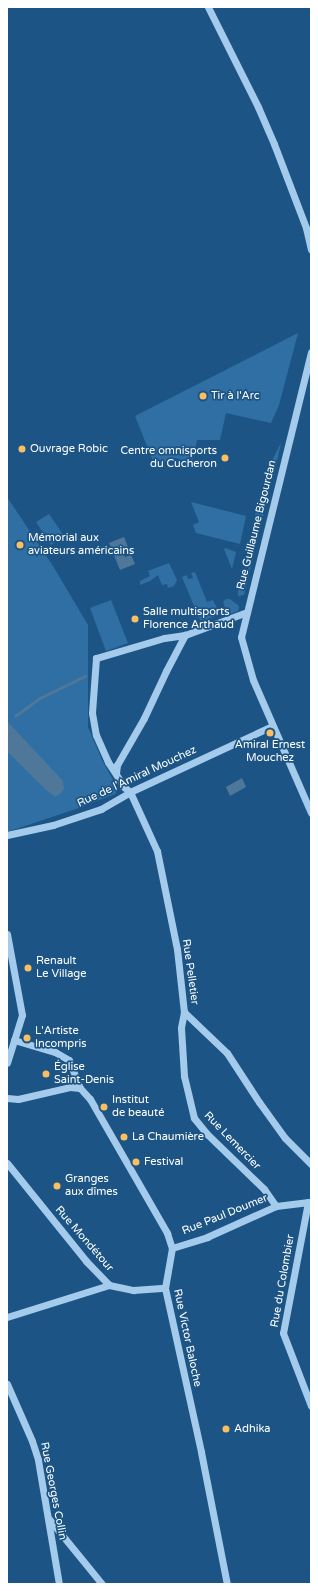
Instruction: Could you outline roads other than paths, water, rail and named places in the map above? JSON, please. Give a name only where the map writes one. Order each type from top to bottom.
[{"type":"street","points":[[208,7],[258,107],[309,233],[311,249]]},
{"type":"street","name":"Rue Guillaume Bigourdan","points":[[311,352],[241,637],[253,680],[311,813]]},
{"type":"street","points":[[116,772],[117,765],[144,718],[185,635],[247,612]]},
{"type":"street","name":"Rue Pelletier","points":[[185,635],[164,638],[96,658],[92,713],[96,735],[108,762],[116,772],[124,787],[130,792],[157,851],[177,949],[184,1012],[227,1053],[285,1138],[311,1164]]},
{"type":"street","name":"Rue de l'Amiral Mouchez","points":[[7,835],[53,825],[110,804],[130,792],[272,726]]},
{"type":"street","points":[[7,934],[22,1015],[7,1063]]},
{"type":"street","name":"Rue Lemercier","points":[[184,1012],[182,1028],[184,1076],[194,1118],[207,1134],[264,1189],[276,1206]]},
{"type":"street","points":[[14,1040],[55,1052],[69,1060],[80,1088],[90,1099],[110,1133],[129,1170],[167,1233],[172,1248]]},
{"type":"street","points":[[7,1098],[18,1099],[70,1087],[80,1088]]},
{"type":"street","name":"Rue Mondétour","points":[[7,1164],[86,1261],[109,1285],[133,1290],[165,1288]]},
{"type":"street","name":"Rue Paul Doumer","points":[[172,1248],[207,1237],[276,1206],[310,1202]]},
{"type":"street","name":"Rue du Colombier","points":[[310,1202],[284,1333],[311,1406]]},
{"type":"street","name":"Rue Victor Baloche","points":[[172,1248],[165,1288],[201,1452],[227,1584]]},
{"type":"street","points":[[7,1317],[109,1285]]},
{"type":"street","name":"Rue Georges Collin","points":[[7,1384],[32,1441],[38,1460],[59,1584]]},
{"type":"street","points":[[49,1519],[102,1584]]},
{"type":"waterway","points":[[15,716],[40,698],[85,676]]},
{"type":"place","name":"Tir à l'Arc","points":[[203,396]]},
{"type":"place","name":"Ouvrage Robic","points":[[22,449]]},
{"type":"place","name":"Centre omnisports du Cucheron","points":[[225,458]]},
{"type":"place","name":"Mémorial aux aviateurs américains","points":[[20,545]]},
{"type":"place","name":"Salle multisports Florence Arthaud","points":[[135,619]]},
{"type":"place","name":"Amiral Ernest Mouchez","points":[[270,733]]},
{"type":"place","name":"Renault Le Village","points":[[28,968]]},
{"type":"place","name":"L'Artiste Incompris","points":[[27,1038]]},
{"type":"place","name":"Église Saint-Denis","points":[[46,1074]]},
{"type":"place","name":"Institut de beauté","points":[[104,1107]]},
{"type":"place","name":"La Chaumière","points":[[124,1137]]},
{"type":"place","name":"Festival","points":[[136,1162]]},
{"type":"place","name":"Granges aux dîmes","points":[[57,1186]]},
{"type":"place","name":"Adhika","points":[[226,1429]]}]
